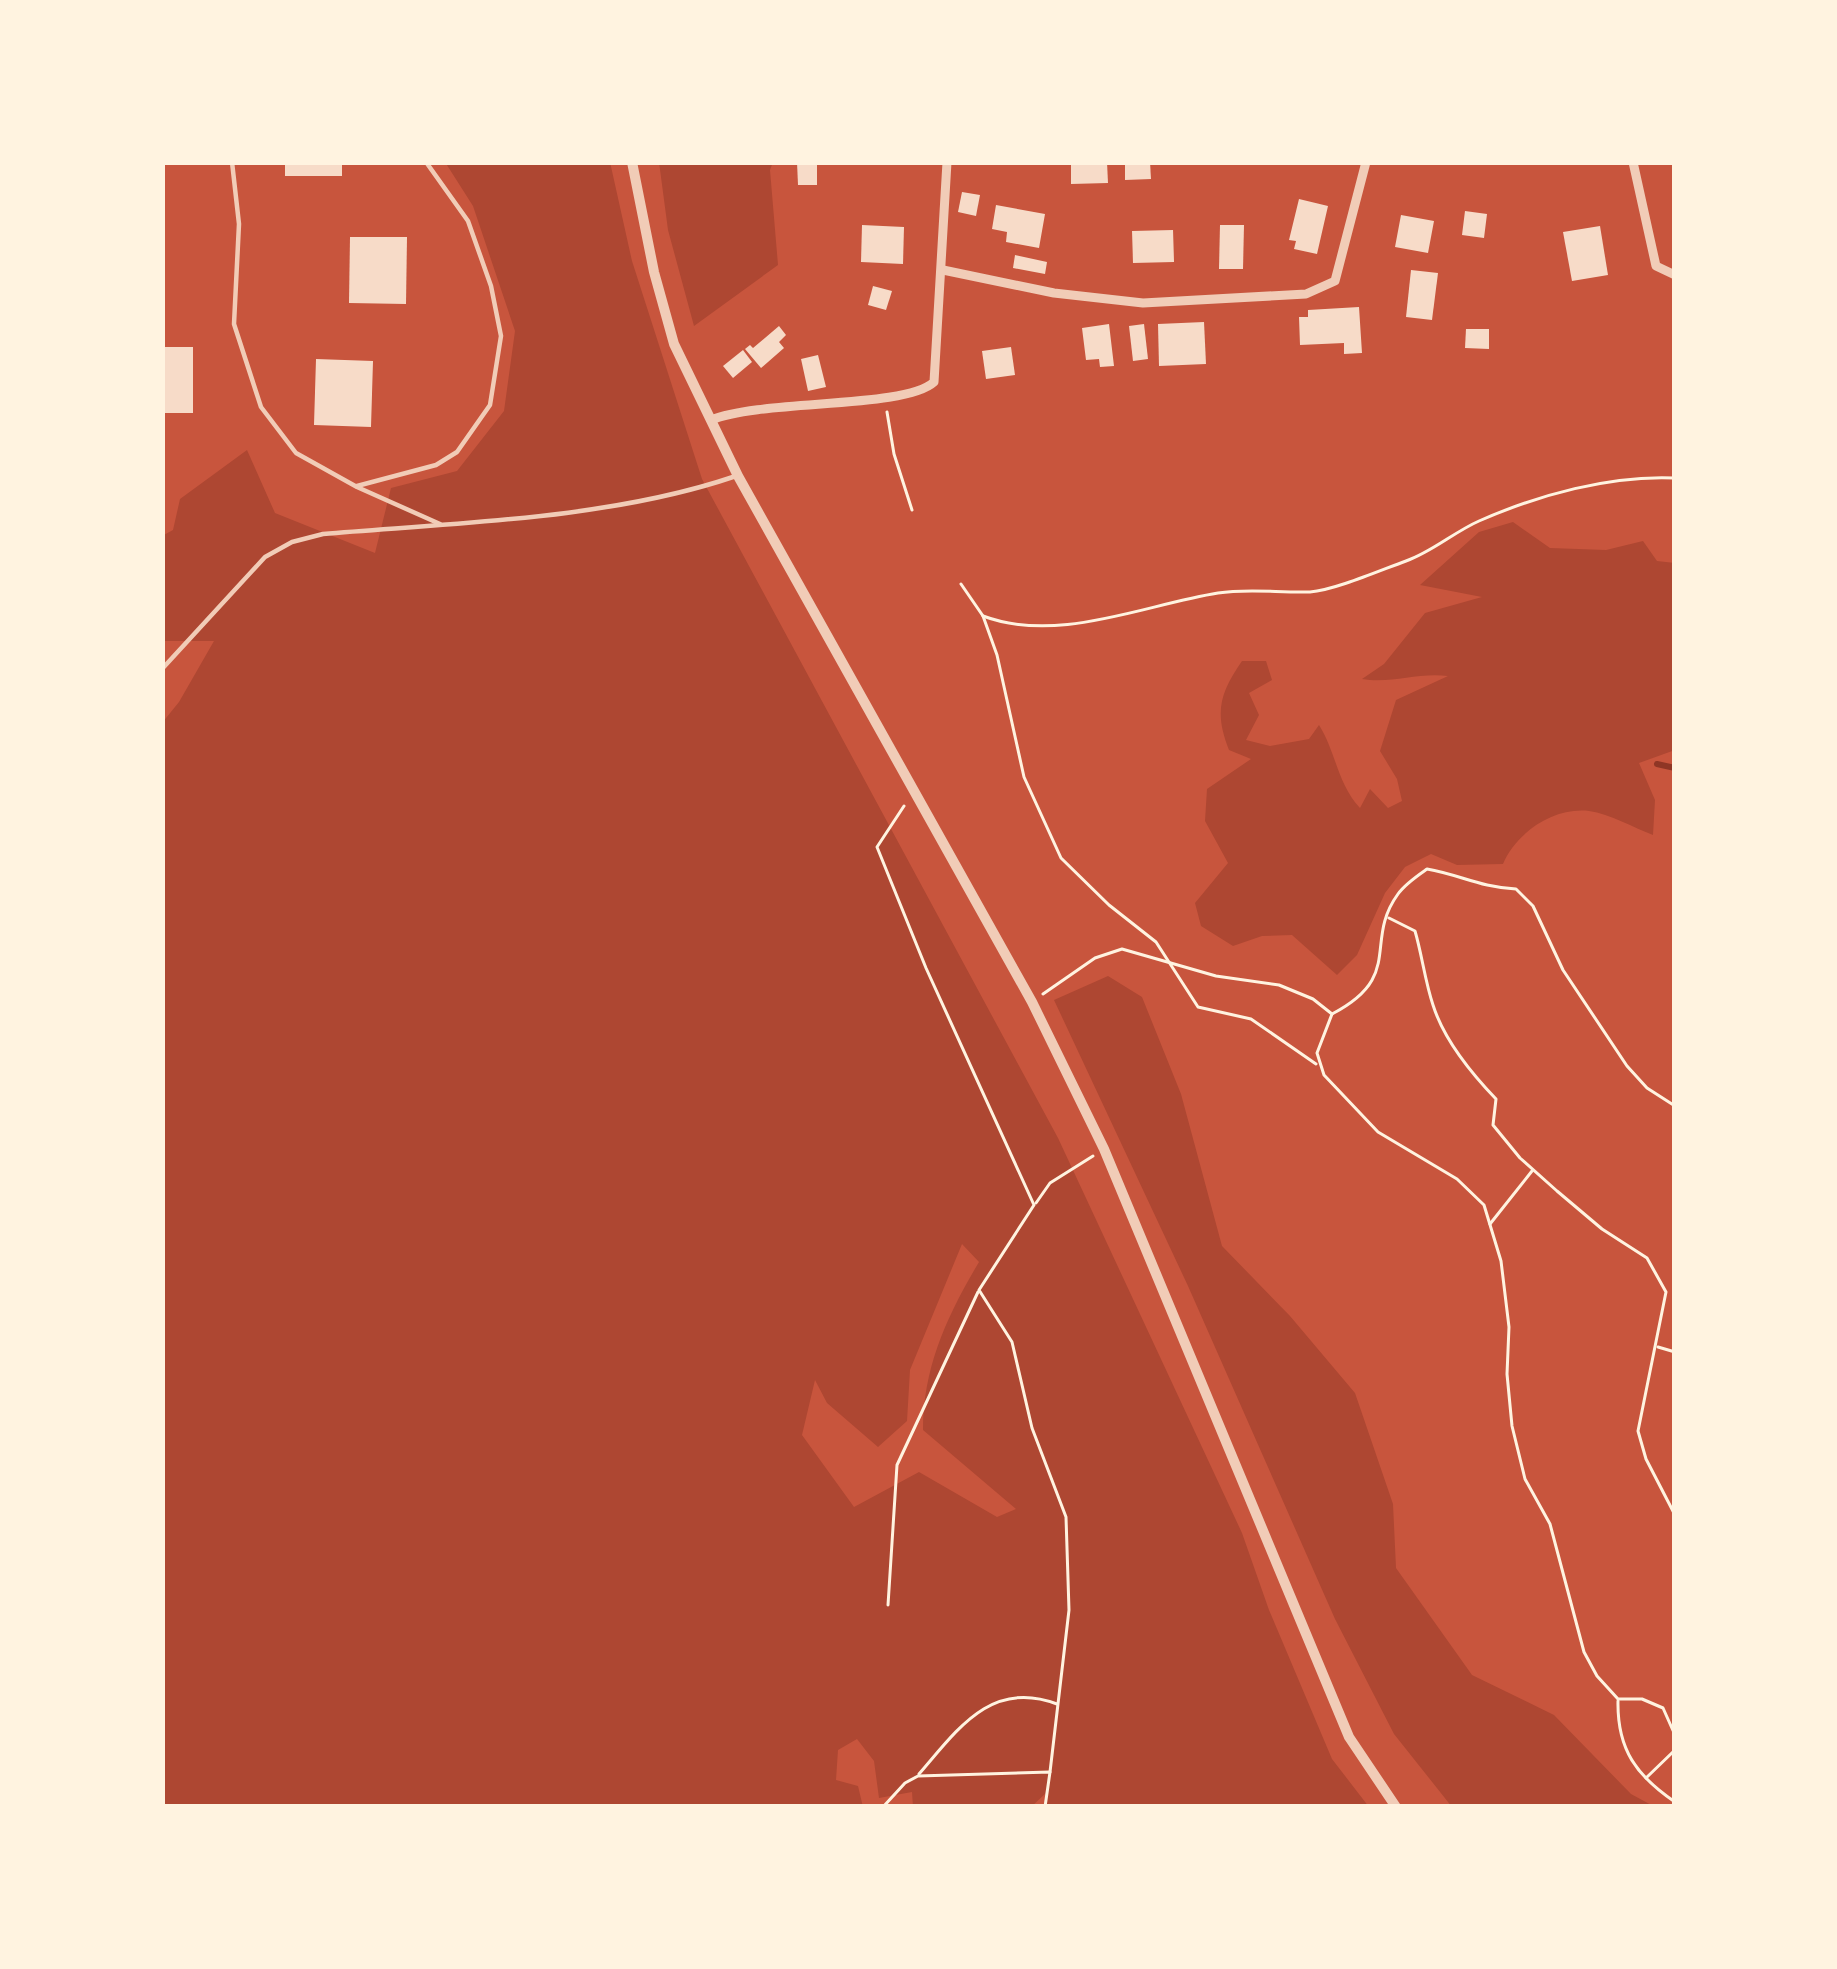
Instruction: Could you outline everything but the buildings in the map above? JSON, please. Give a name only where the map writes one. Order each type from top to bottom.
[{"type":"street","points":[[632,162],[674,344],[737,476],[1032,1002],[1104,1148],[1349,1737],[1396,1807]]},
{"type":"street","points":[[711,420],[729,412],[768,407],[885,398],[926,389],[934,382],[946,162]]},
{"type":"street","points":[[943,270],[1054,293],[1143,303],[1306,294],[1335,280],[1366,162]]},
{"type":"street","points":[[1633,162],[1656,266],[1675,275]]},
{"type":"lane","points":[[232,162],[239,224],[234,325],[261,407],[296,453],[357,487],[441,524]]},
{"type":"lane","points":[[357,487],[436,465],[457,452],[490,405],[501,336],[491,286],[469,221],[426,162]]},
{"type":"lane","points":[[162,669],[265,557],[292,542],[323,534],[602,506],[686,492],[737,476]]},
{"type":"path","points":[[885,398],[895,454],[913,510]]},
{"type":"path","points":[[983,616],[1040,626],[1245,589],[1315,592],[1411,560],[1481,520],[1637,476],[1675,478]]},
{"type":"path","points":[[961,584],[983,616],[997,655],[1024,777],[1061,858],[1156,942],[1198,1007],[1252,1019],[1318,1064],[1378,1132],[1457,1179],[1484,1205],[1501,1261],[1512,1426],[1526,1480],[1550,1524],[1584,1652],[1618,1699],[1628,1759],[1644,1780],[1675,1802]]},
{"type":"path","points":[[916,788],[877,847],[926,968],[1034,1205]]},
{"type":"path","points":[[1318,1064],[1317,1053],[1333,1014],[1361,999],[1378,969],[1387,916],[1397,894],[1427,869],[1450,873],[1471,884],[1516,889],[1533,907],[1563,970],[1627,1066],[1675,1106]]},
{"type":"path","points":[[1387,916],[1414,931],[1433,1006],[1468,1070],[1496,1099],[1493,1125],[1533,1170],[1601,1229],[1647,1258],[1666,1292],[1638,1431],[1646,1460],[1675,1515]]},
{"type":"path","points":[[1032,1002],[1095,958],[1121,949],[1170,964],[1279,985],[1333,1014]]},
{"type":"path","points":[[888,1606],[897,1465],[979,1290],[1050,1183],[1104,1148]]},
{"type":"path","points":[[1490,1225],[1533,1170]]},
{"type":"path","points":[[979,1290],[1012,1342],[1032,1428],[1066,1517],[1069,1610],[1046,1807]]},
{"type":"path","points":[[1656,1346],[1675,1352]]},
{"type":"path","points":[[883,1807],[989,1703],[1031,1694],[1058,1704]]},
{"type":"path","points":[[1618,1699],[1642,1699],[1663,1708],[1675,1735]]},
{"type":"path","points":[[1644,1780],[1675,1750]]},
{"type":"path","points":[[918,1776],[1050,1772]]},
{"type":"shaded area","points":[[445,162],[610,162],[632,261],[702,479],[1058,1138],[1242,1533],[1332,1759],[1369,1807],[1046,1807],[1046,1793],[1031,1807],[913,1807],[912,1792],[879,1798],[874,1761],[857,1739],[838,1750],[836,1780],[858,1786],[863,1807],[162,1807],[162,723],[214,641],[162,641],[162,536],[173,530],[180,499],[247,450],[275,513],[375,553],[391,488],[457,471],[504,411],[515,331],[473,206]],"holes":[[[962,1244],[979,1262],[939,1343],[927,1385],[923,1430],[1016,1509],[997,1517],[919,1472],[854,1507],[802,1435],[815,1380],[827,1403],[878,1447],[907,1421],[910,1370]]]},
{"type":"shaded area","points":[[659,162],[773,162],[778,265],[694,326],[668,230]]},
{"type":"shaded area","points":[[1513,522],[1550,548],[1606,550],[1643,541],[1657,561],[1675,563],[1675,750],[1639,763],[1655,800],[1653,835],[1605,815],[1576,811],[1537,824],[1503,864],[1457,865],[1431,854],[1405,867],[1385,893],[1357,955],[1337,975],[1292,935],[1262,936],[1233,946],[1201,926],[1195,903],[1228,863],[1205,821],[1207,789],[1251,759],[1229,750],[1222,725],[1224,693],[1242,661],[1266,661],[1272,680],[1249,693],[1259,715],[1246,740],[1270,746],[1309,739],[1319,725],[1346,788],[1360,808],[1370,789],[1388,808],[1402,801],[1397,779],[1380,751],[1396,700],[1448,676],[1362,679],[1384,664],[1425,613],[1482,597],[1420,585],[1479,532]]},
{"type":"shaded area","points":[[1108,976],[1142,997],[1181,1094],[1222,1246],[1355,1393],[1393,1504],[1396,1568],[1472,1675],[1554,1715],[1631,1794],[1655,1807],[1452,1807],[1394,1734],[1335,1619],[1188,1286],[1054,1000]]},
{"type":"waterway","points":[[1657,764],[1675,768]]}]
